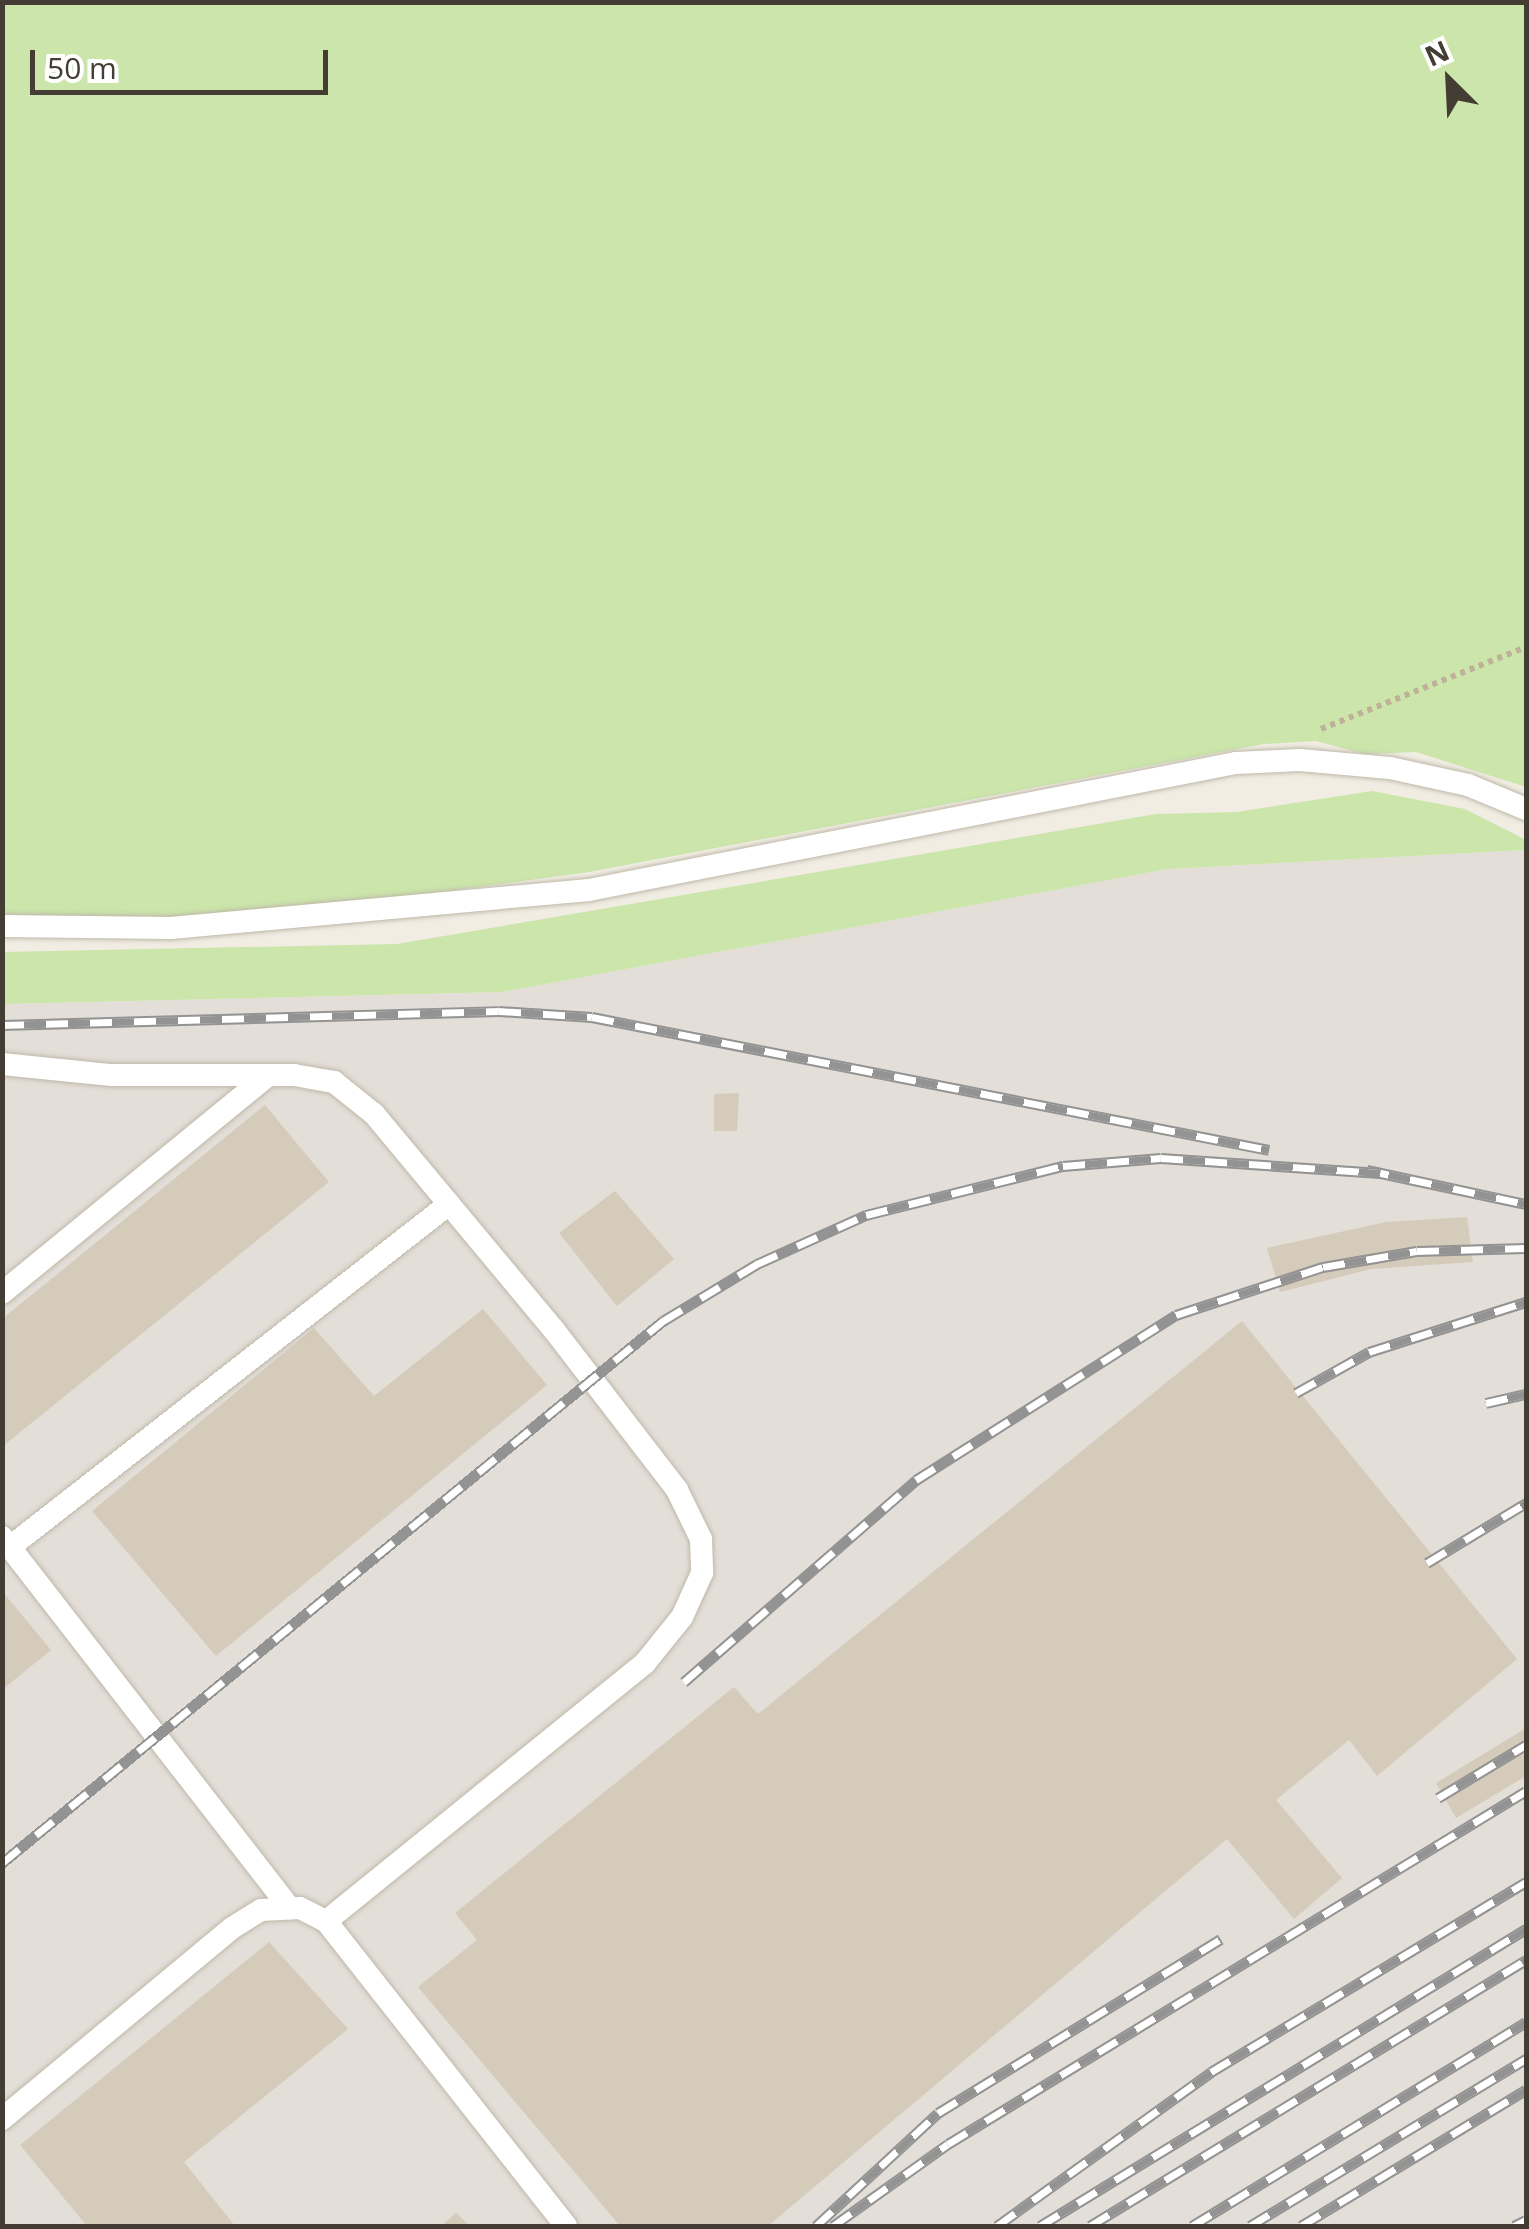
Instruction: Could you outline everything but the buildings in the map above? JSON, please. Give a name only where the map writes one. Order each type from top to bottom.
[{"type":"lane","points":[[2,926],[170,928],[589,890],[1236,763],[1390,768],[1468,785],[1526,808]]},
{"type":"lane","points":[[2,1064],[111,1075],[268,1076],[334,1082],[374,1114],[449,1204],[678,1490],[701,1539],[702,1573],[682,1617],[645,1663],[326,1921]]},
{"type":"lane","points":[[2,1293],[268,1076]]},
{"type":"lane","points":[[290,1908],[6,1542],[449,1204]]},
{"type":"lane","points":[[2,2119],[232,1928],[261,1910],[290,1908],[326,1921],[566,2226]]},
{"type":"path","points":[[1316,732],[1526,647]]},
{"type":"shaded area","points":[[1526,850],[1526,2226],[3,2226],[2,1004],[502,992],[1168,869]]},
{"type":"green space","points":[[3,3],[1526,3],[1526,787],[1416,752],[1364,754],[1316,741],[1264,744],[589,872],[374,901],[165,918],[3,916]]},
{"type":"green space","points":[[1372,791],[1465,809],[1526,840],[1526,850],[1168,869],[502,992],[3,1004],[3,952],[397,944],[1156,814],[1237,812]]},
{"type":"railway","points":[[2,1025],[499,1011],[592,1017],[1269,1150]]},
{"type":"railway","points":[[2,1863],[663,1321],[757,1264],[866,1215],[1063,1166],[1161,1158],[1380,1173]]},
{"type":"railway","points":[[1367,1170],[1526,1204]]},
{"type":"railway","points":[[684,1682],[916,1480],[1176,1315],[1323,1267],[1417,1251],[1526,1248]]},
{"type":"railway","points":[[1296,1393],[1369,1352],[1526,1302]]},
{"type":"railway","points":[[1486,1403],[1526,1394]]},
{"type":"railway","points":[[1427,1563],[1526,1503]]},
{"type":"railway","points":[[1438,1798],[1526,1745]]},
{"type":"railway","points":[[833,2226],[948,2144],[1526,1791]]},
{"type":"railway","points":[[997,2226],[1211,2072],[1526,1882]]},
{"type":"railway","points":[[1040,2226],[1526,1929]]},
{"type":"railway","points":[[816,2226],[938,2113],[1221,1939]]},
{"type":"railway","points":[[1090,2226],[1526,1960]]},
{"type":"railway","points":[[1192,2226],[1526,2022]]},
{"type":"railway","points":[[1250,2226],[1526,2059]]},
{"type":"railway","points":[[1301,2226],[1526,2090]]},
{"type":"railway","points":[[1514,2226],[1526,2220]]}]
